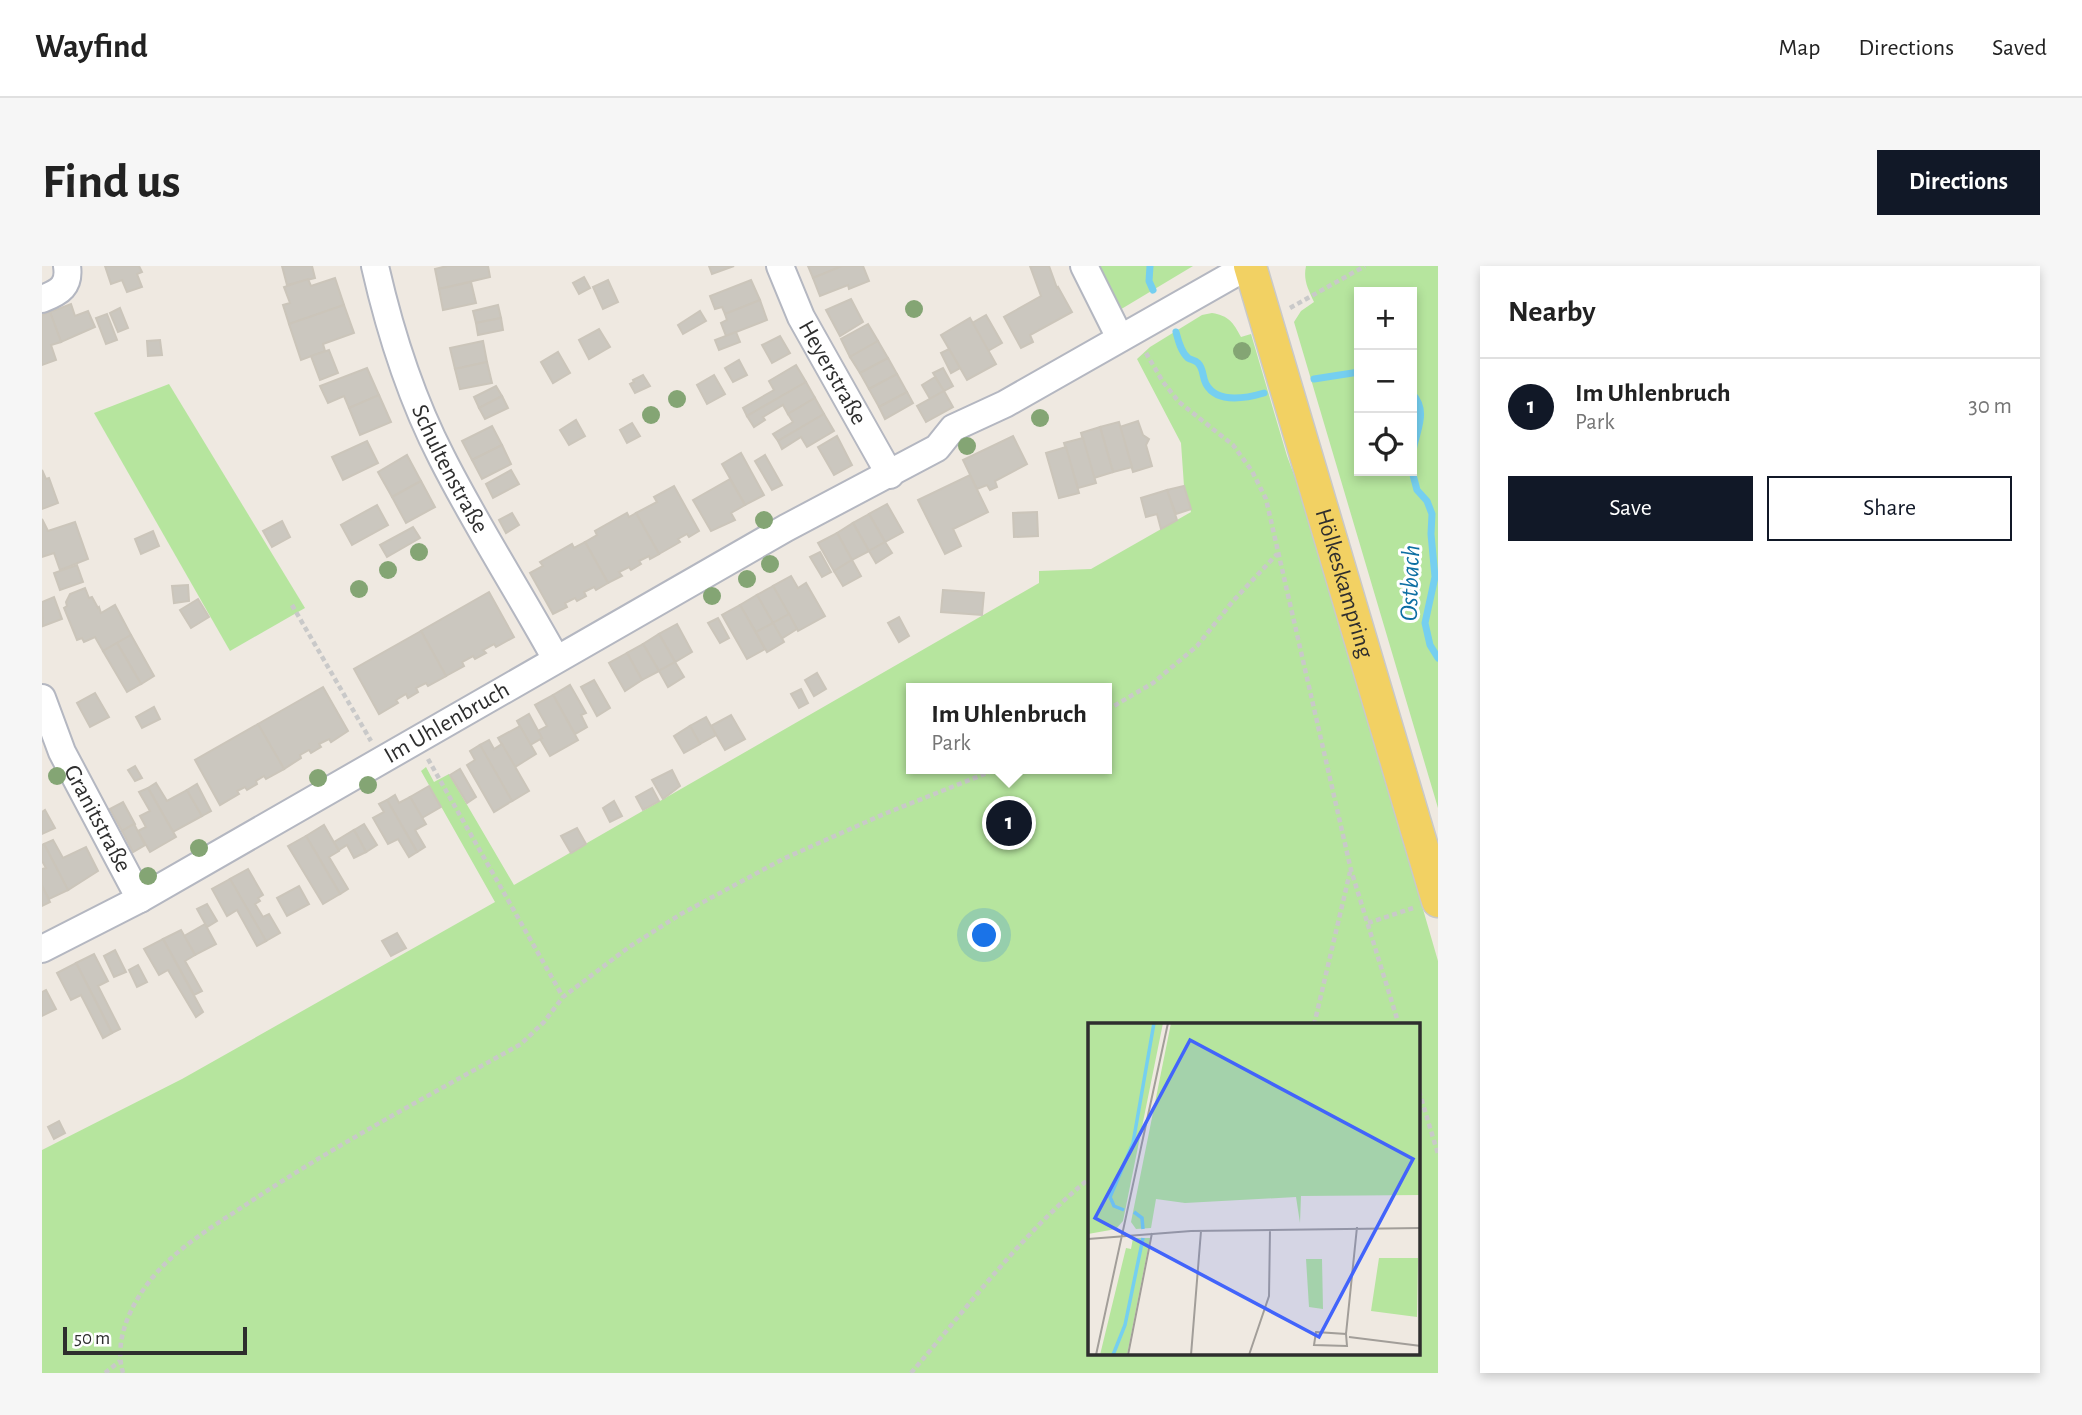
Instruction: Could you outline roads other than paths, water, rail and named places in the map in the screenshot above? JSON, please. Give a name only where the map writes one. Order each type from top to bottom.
[{"type":"main road","name":"Hölkeskampring","points":[[1249,266],[1438,901]]},
{"type":"street","points":[[42,299],[62,289],[68,279],[67,266]]},
{"type":"street","name":"Schultenstraße","points":[[374,266],[400,356],[432,438],[459,491],[556,659]]},
{"type":"street","name":"Heyerstraße","points":[[780,266],[801,317],[890,475]]},
{"type":"street","points":[[1084,266],[1127,335]]},
{"type":"street","name":"Im Uhlenbruch","points":[[42,949],[140,899],[786,528],[937,449],[953,428],[1005,404],[1249,266]]},
{"type":"street","name":"Granitstraße","points":[[42,698],[62,752],[140,899]]},
{"type":"waterway","name":"Ostbach","points":[[1150,266],[1149,281],[1153,290]]},
{"type":"waterway","name":"Ostbach","points":[[1176,332],[1183,353],[1200,365],[1205,381],[1217,395],[1233,398],[1264,393]]},
{"type":"waterway","name":"Ostbach","points":[[1314,379],[1354,373]]},
{"type":"waterway","name":"Ostbach","points":[[1417,400],[1421,414],[1417,434]]},
{"type":"waterway","name":"Ostbach","points":[[1413,476],[1417,490],[1427,501],[1432,514],[1435,577],[1425,623],[1430,645],[1438,658]]},
{"type":"place","name":"Im Uhlenbruch","points":[[1009,823]]}]
